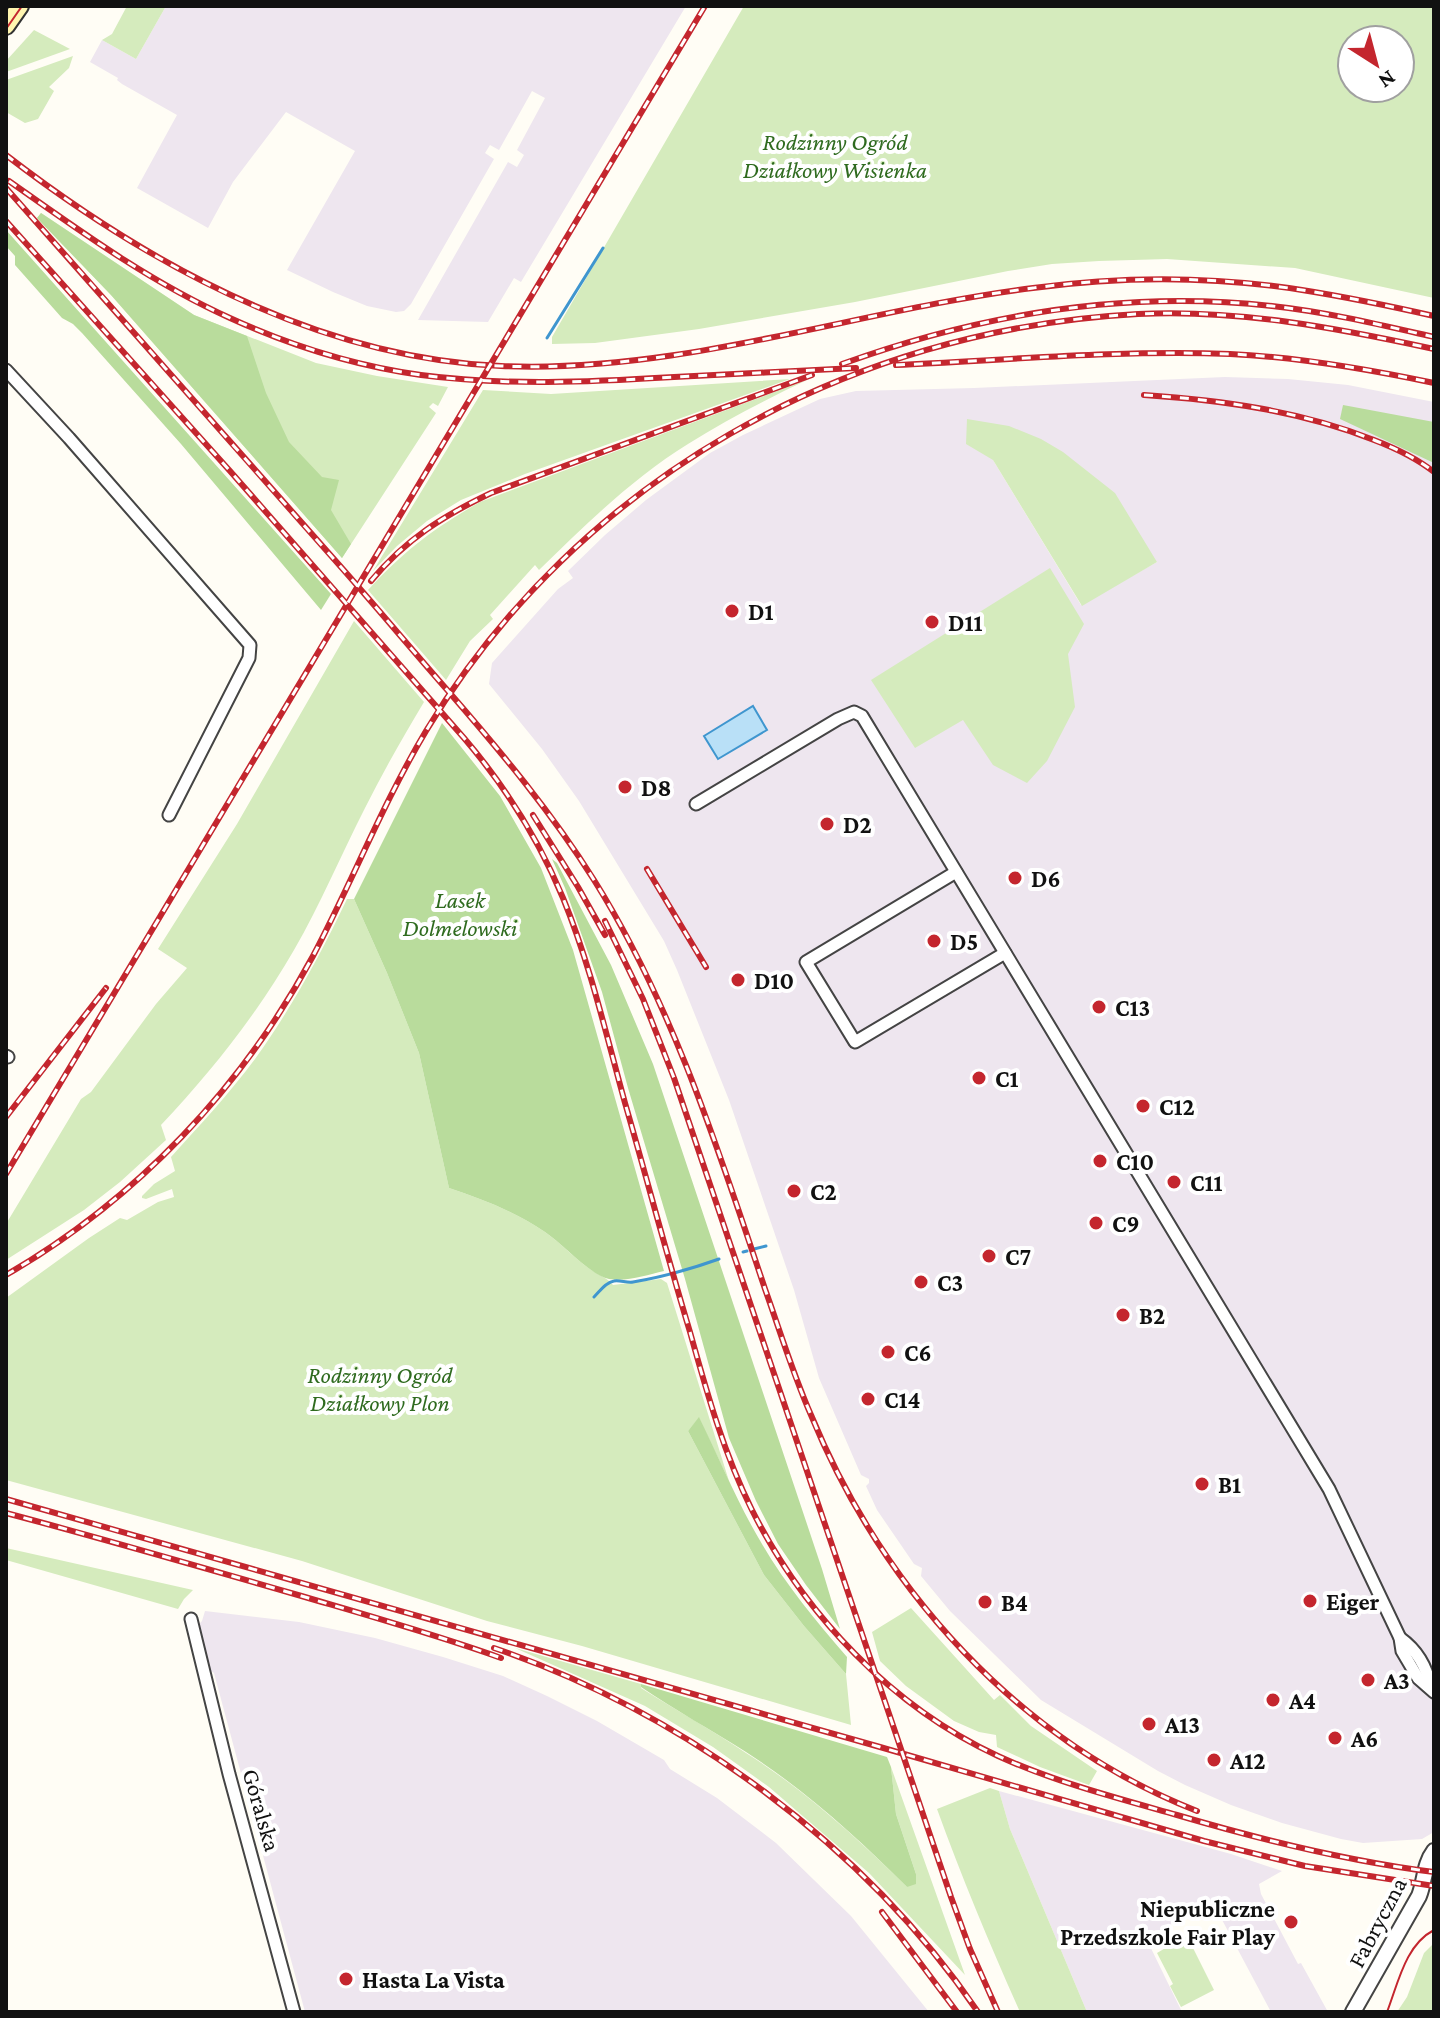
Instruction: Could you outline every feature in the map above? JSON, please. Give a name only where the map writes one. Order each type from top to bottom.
[{"type":"main road","points":[[6,26],[20,6]]},
{"type":"street","points":[[6,370],[250,645],[249,658],[169,815]]},
{"type":"street","points":[[696,804],[838,719],[854,712],[862,716],[1329,1489],[1400,1638],[1416,1653],[1428,1673],[1433,1691]]},
{"type":"street","points":[[956,872],[806,962],[829,1001],[855,1042],[1005,953]]},
{"type":"street","name":"Góralska","points":[[191,1619],[225,1760],[294,2012]]},
{"type":"street","name":"Fabryczna","points":[[1353,2012],[1419,1896],[1429,1858],[1434,1851]]},
{"type":"shaded area","points":[[166,6],[686,6],[521,282],[514,278],[488,322],[418,320],[508,162],[517,167],[524,155],[517,150],[545,98],[532,91],[499,150],[490,145],[485,153],[494,159],[411,304],[404,311],[396,312],[367,306],[287,270],[355,151],[286,112],[233,182],[208,228],[137,188],[177,115],[90,62],[102,40],[136,59]]},
{"type":"shaded area","points":[[1225,377],[1348,385],[1434,402],[1434,1832],[1422,1839],[1363,1843],[1341,1839],[1231,1805],[1158,1771],[1041,1700],[950,1611],[921,1576],[922,1568],[914,1564],[877,1510],[866,1486],[869,1479],[861,1475],[819,1378],[794,1290],[729,1100],[664,941],[579,801],[489,684],[492,663],[558,589],[573,578],[568,571],[646,500],[710,453],[820,399],[856,391]],"holes":[[[993,460],[1157,562],[1081,605]]]},
{"type":"shaded area","points":[[205,1611],[299,1622],[375,1638],[443,1657],[503,1676],[597,1721],[664,1760],[670,1769],[717,1798],[776,1843],[851,1916],[929,2012],[305,2012],[214,1673],[210,1670],[199,1624]]},
{"type":"shaded area","points":[[999,1791],[1231,1854],[1282,1871],[1259,1884],[1261,1894],[1328,2012],[1271,2012],[1220,1916],[1216,1917],[1209,1904],[1146,1938],[1182,2012],[1087,2012],[1010,1829]]},
{"type":"green space","points":[[127,6],[166,6],[136,59],[102,40],[112,34]]},
{"type":"green space","name":"Rodzinny Ogród Działkowy Wisienka","points":[[744,6],[1434,6],[1434,298],[1295,268],[1167,259],[1099,261],[1008,271],[699,329],[595,343],[552,344],[552,337]]},
{"type":"green space","points":[[34,30],[70,49],[6,72],[6,61]]},
{"type":"green space","points":[[73,56],[69,68],[49,87],[54,91],[38,119],[25,123],[6,112],[6,80]]},
{"type":"green space","points":[[41,213],[194,315],[316,363],[448,387],[438,406],[433,403],[429,407],[436,413],[342,558],[111,295],[37,218]]},
{"type":"green space","points":[[41,213],[194,315],[247,336],[266,393],[289,442],[322,477],[339,480],[331,510],[351,544],[342,558],[111,295],[37,218]]},
{"type":"green space","points":[[6,230],[331,594],[321,610],[181,444],[82,333],[62,318],[15,265],[15,256],[6,246]]},
{"type":"green space","points":[[790,379],[461,500],[427,521],[373,571],[483,390],[551,394]]},
{"type":"green space","points":[[807,380],[747,410],[668,457],[592,519],[539,570],[535,565],[490,615],[493,619],[470,641],[446,680],[368,590],[420,541],[480,502]]},
{"type":"green space","points":[[1343,405],[1434,422],[1434,463],[1340,419]]},
{"type":"green space","points":[[967,419],[1009,426],[1063,452],[1115,493],[1157,562],[1082,606],[993,460],[966,444]]},
{"type":"green space","points":[[1050,568],[1084,624],[1068,654],[1075,707],[1047,761],[1027,783],[993,765],[963,720],[915,748],[871,680]]},
{"type":"green space","points":[[354,621],[424,702],[372,795],[304,933],[249,1019],[216,1063],[161,1125],[166,1140],[84,1210],[6,1260],[6,1224],[81,1099],[91,1092],[156,1004],[187,968],[158,949],[237,824]]},
{"type":"green space","name":"Lasek Dolmelowski","points":[[442,723],[500,796],[541,868],[573,950],[664,1271],[637,1278],[609,1279],[585,1266],[552,1237],[522,1218],[449,1188],[419,1053],[354,899]]},
{"type":"green space","points":[[552,859],[557,863],[611,965],[653,1064],[840,1629],[778,1544],[729,1438],[602,992]]},
{"type":"green space","name":"Rodzinny Ogród Działkowy Plon","points":[[347,899],[354,899],[419,1053],[449,1188],[534,1225],[613,1285],[661,1279],[667,1283],[729,1481],[699,1418],[688,1431],[764,1575],[846,1674],[851,1725],[487,1621],[302,1561],[6,1480],[6,1298],[120,1218],[127,1220],[158,1202],[174,1197],[172,1189],[146,1199],[142,1196],[175,1171],[171,1157],[255,1059],[305,981]]},
{"type":"green space","points":[[699,1417],[771,1559],[847,1657],[846,1674],[764,1575],[688,1431]]},
{"type":"green space","points":[[6,1548],[193,1590],[178,1609],[6,1560]]},
{"type":"green space","points":[[911,1608],[994,1700],[1000,1695],[1031,1726],[1097,1771],[1089,1785],[997,1747],[996,1735],[979,1732],[954,1721],[906,1686],[880,1661],[872,1632]]},
{"type":"green space","points":[[515,1648],[641,1684],[641,1688],[768,1767],[810,1799],[907,1887],[916,1874],[896,1814],[891,1767],[965,1975],[869,1873],[769,1787],[713,1747],[645,1706]]},
{"type":"green space","points":[[641,1684],[887,1757],[896,1814],[916,1874],[916,1884],[907,1887],[830,1815],[789,1782],[641,1687]]},
{"type":"green space","points":[[990,1788],[999,1791],[1010,1829],[1087,2012],[1020,2012],[998,1962],[937,1809]]},
{"type":"green space","points":[[1184,1937],[1188,1938],[1214,1990],[1181,2007],[1157,1953]]},
{"type":"green space","points":[[1434,1943],[1434,2012],[1397,2012],[1407,1997],[1424,1953]]},
{"type":"water","points":[[753,706],[767,730],[718,759],[704,736]]},
{"type":"waterway","points":[[547,338],[603,248]]},
{"type":"waterway","points":[[754,1249],[766,1246]]},
{"type":"waterway","points":[[743,1252],[747,1251]]},
{"type":"waterway","points":[[594,1297],[611,1282],[655,1278],[719,1259]]},
{"type":"tram line","points":[[6,29],[22,6]]},
{"type":"tram line","points":[[1387,2012],[1409,1955],[1434,1930]]},
{"type":"railway","points":[[6,1174],[705,6]]},
{"type":"railway","points":[[6,155],[118,233],[238,299],[302,325],[367,345],[433,359],[501,366],[569,366],[636,360],[702,351],[967,298],[1066,284],[1134,280],[1201,280],[1269,285],[1434,316]]},
{"type":"railway","points":[[9,181],[116,255],[200,304],[276,337],[372,366],[421,375],[484,381],[548,382],[856,368]]},
{"type":"railway","points":[[6,188],[507,760],[578,855],[647,977],[692,1079],[811,1415],[841,1479],[877,1541],[918,1599],[964,1652],[1016,1701],[1072,1744],[1132,1781],[1197,1811]]},
{"type":"railway","points":[[6,221],[464,738],[507,794],[532,835],[554,876],[573,923],[725,1445],[742,1489],[773,1548],[825,1621],[855,1654],[922,1712],[998,1756],[1086,1789],[1241,1833],[1337,1856],[1434,1872]]},
{"type":"railway","points":[[842,364],[894,346],[1000,319],[1108,304],[1163,301],[1272,306],[1354,319],[1434,337]]},
{"type":"railway","points":[[6,1275],[54,1245],[142,1176],[182,1137],[253,1051],[285,1005],[313,956],[426,731],[488,642],[560,562],[641,493],[730,434],[825,386],[926,350],[1030,326],[1138,314],[1213,314],[1324,327],[1434,349]]},
{"type":"railway","points":[[896,365],[1105,354],[1230,354],[1333,364],[1434,383]]},
{"type":"railway","points":[[371,581],[426,530],[491,493],[812,375]]},
{"type":"railway","points":[[1144,395],[1232,404],[1318,421],[1390,446],[1434,472]]},
{"type":"railway","points":[[533,815],[605,935]]},
{"type":"railway","points":[[647,869],[706,967]]},
{"type":"railway","points":[[605,921],[643,999],[674,1078],[951,1897],[998,2012]]},
{"type":"railway","points":[[6,1117],[106,988]]},
{"type":"railway","points":[[6,1499],[1204,1841],[1305,1866],[1434,1886]]},
{"type":"railway","points":[[6,1513],[349,1610],[501,1658]]},
{"type":"railway","points":[[494,1648],[564,1675],[633,1709],[700,1748],[764,1792],[825,1841],[881,1894],[933,1951],[978,2012]]},
{"type":"railway","points":[[882,1912],[957,2012]]},
{"type":"place","name":"D1","points":[[732,611]]},
{"type":"place","name":"D11","points":[[932,622]]},
{"type":"place","name":"D8","points":[[625,787]]},
{"type":"place","name":"D2","points":[[827,824]]},
{"type":"place","name":"D6","points":[[1015,878]]},
{"type":"place","name":"D5","points":[[934,941]]},
{"type":"place","name":"D10","points":[[738,980]]},
{"type":"place","name":"C13","points":[[1099,1007]]},
{"type":"place","name":"C1","points":[[979,1078]]},
{"type":"place","name":"C12","points":[[1143,1106]]},
{"type":"place","name":"C10","points":[[1100,1161]]},
{"type":"place","name":"C11","points":[[1174,1182]]},
{"type":"place","name":"C2","points":[[794,1191]]},
{"type":"place","name":"C9","points":[[1096,1223]]},
{"type":"place","name":"C7","points":[[989,1256]]},
{"type":"place","name":"C3","points":[[921,1282]]},
{"type":"place","name":"B2","points":[[1123,1315]]},
{"type":"place","name":"C6","points":[[888,1352]]},
{"type":"place","name":"C14","points":[[868,1399]]},
{"type":"place","name":"B1","points":[[1202,1484]]},
{"type":"place","name":"Eiger","points":[[1310,1601]]},
{"type":"place","name":"B4","points":[[985,1602]]},
{"type":"place","name":"A3","points":[[1368,1680]]},
{"type":"place","name":"A4","points":[[1273,1700]]},
{"type":"place","name":"A13","points":[[1149,1724]]},
{"type":"place","name":"A6","points":[[1335,1738]]},
{"type":"place","name":"A12","points":[[1214,1760]]},
{"type":"place","name":"Niepubliczne Przedszkole Fair Play","points":[[1291,1922]]},
{"type":"place","name":"Hasta La Vista","points":[[346,1979]]}]
